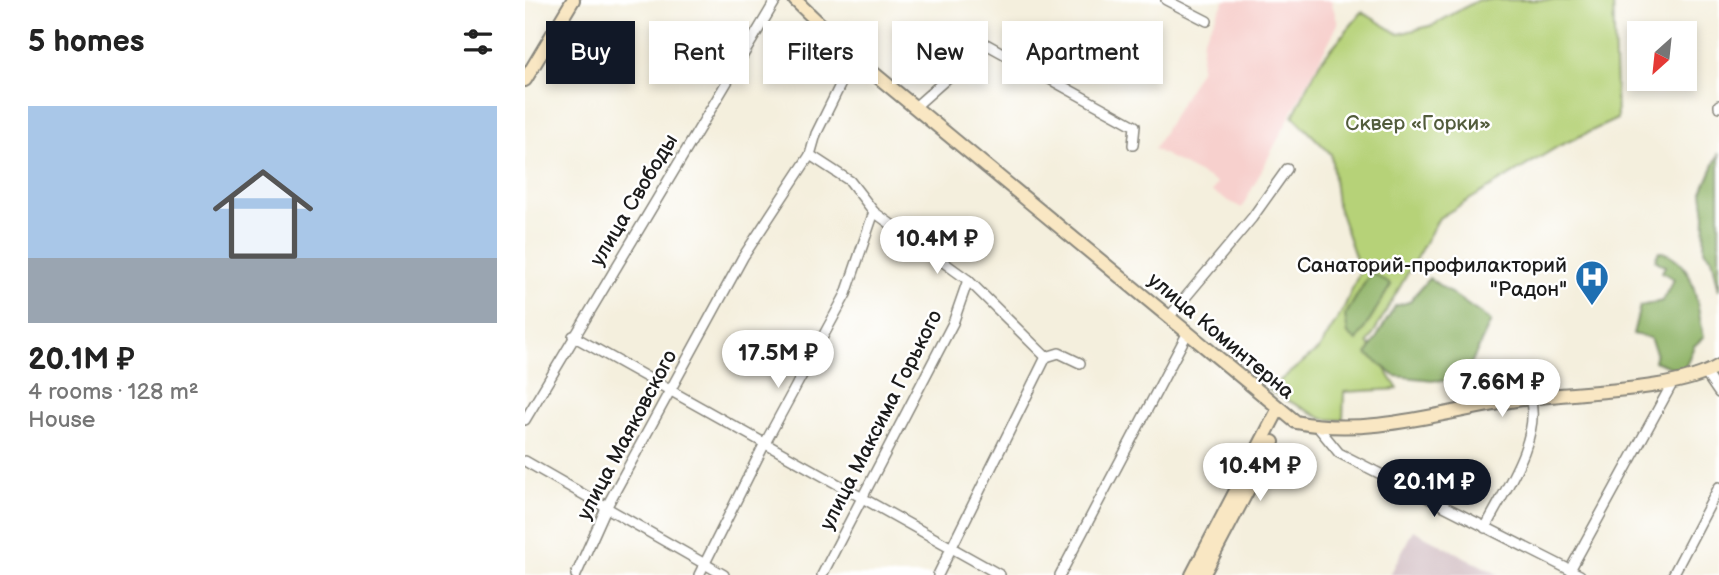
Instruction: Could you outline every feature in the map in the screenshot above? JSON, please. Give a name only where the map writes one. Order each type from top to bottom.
[{"type":"street","points":[[525,80],[573,0]]},
{"type":"street","name":"улица Свободы","points":[[525,420],[776,0]]},
{"type":"street","name":"улица Коминтерна","points":[[795,0],[817,21]]},
{"type":"street","points":[[1166,0],[1207,21]]},
{"type":"street","points":[[916,106],[986,44],[1135,126],[1133,145]]},
{"type":"street","name":"улица Коминтерна","points":[[878,76],[1296,422],[1317,426],[1383,424],[1530,398],[1672,382],[1706,374],[1719,366]]},
{"type":"street","name":"улица Маяковского","points":[[576,575],[607,506],[743,257],[810,155],[816,134],[841,84]]},
{"type":"street","points":[[810,155],[850,181],[874,212],[968,280],[1046,357]]},
{"type":"street","points":[[1169,317],[1252,218],[1286,169]]},
{"type":"street","points":[[699,575],[764,445],[846,294],[874,212]]},
{"type":"street","name":"улица Максима Горького","points":[[822,575],[859,498],[953,323],[968,280]]},
{"type":"street","points":[[1060,575],[1187,334]]},
{"type":"street","points":[[573,336],[951,550],[1000,575]]},
{"type":"street","points":[[938,575],[1046,357],[1059,353],[1080,363]]},
{"type":"street","points":[[1706,374],[1719,393]]},
{"type":"street","points":[[1570,570],[1672,382]]},
{"type":"street","points":[[1485,528],[1531,436],[1534,410],[1530,398]]},
{"type":"street","points":[[1192,575],[1282,413]]},
{"type":"street","points":[[1203,575],[1282,413]]},
{"type":"street","points":[[1317,426],[1339,453],[1580,575]]},
{"type":"street","points":[[525,461],[724,575]]},
{"type":"street","points":[[1673,575],[1719,487]]},
{"type":"shaded area","points":[[1225,0],[1331,0],[1338,24],[1242,208],[1212,192],[1217,183],[1154,149],[1200,70],[1203,39]]},
{"type":"shaded area","points":[[1413,530],[1499,575],[1390,575]]},
{"type":"green space","name":"Сквер «Горки»","points":[[1478,0],[1613,0],[1617,119],[1559,146],[1439,218],[1368,343],[1398,389],[1344,392],[1343,420],[1323,419],[1268,390],[1319,349],[1343,310],[1360,271],[1337,204],[1331,154],[1293,116],[1320,62],[1362,12],[1399,34],[1433,25]]},
{"type":"green space","points":[[1719,153],[1719,290],[1712,258],[1704,250],[1705,215],[1702,192]]},
{"type":"green space","points":[[1659,251],[1672,256],[1682,264],[1688,274],[1693,285],[1704,337],[1694,346],[1685,368],[1678,370],[1654,361],[1656,352],[1650,338],[1633,334],[1640,306],[1662,301],[1674,279],[1662,272],[1665,266],[1655,260]]},
{"type":"green space","points":[[1371,272],[1391,285],[1357,341],[1348,334],[1345,316]]},
{"type":"green space","points":[[1429,278],[1491,321],[1462,383],[1395,376],[1367,354],[1395,306],[1409,302]]},
{"type":"place","name":"Санаторий-профилакторий \"Радон\"","points":[[1592,307]]}]
